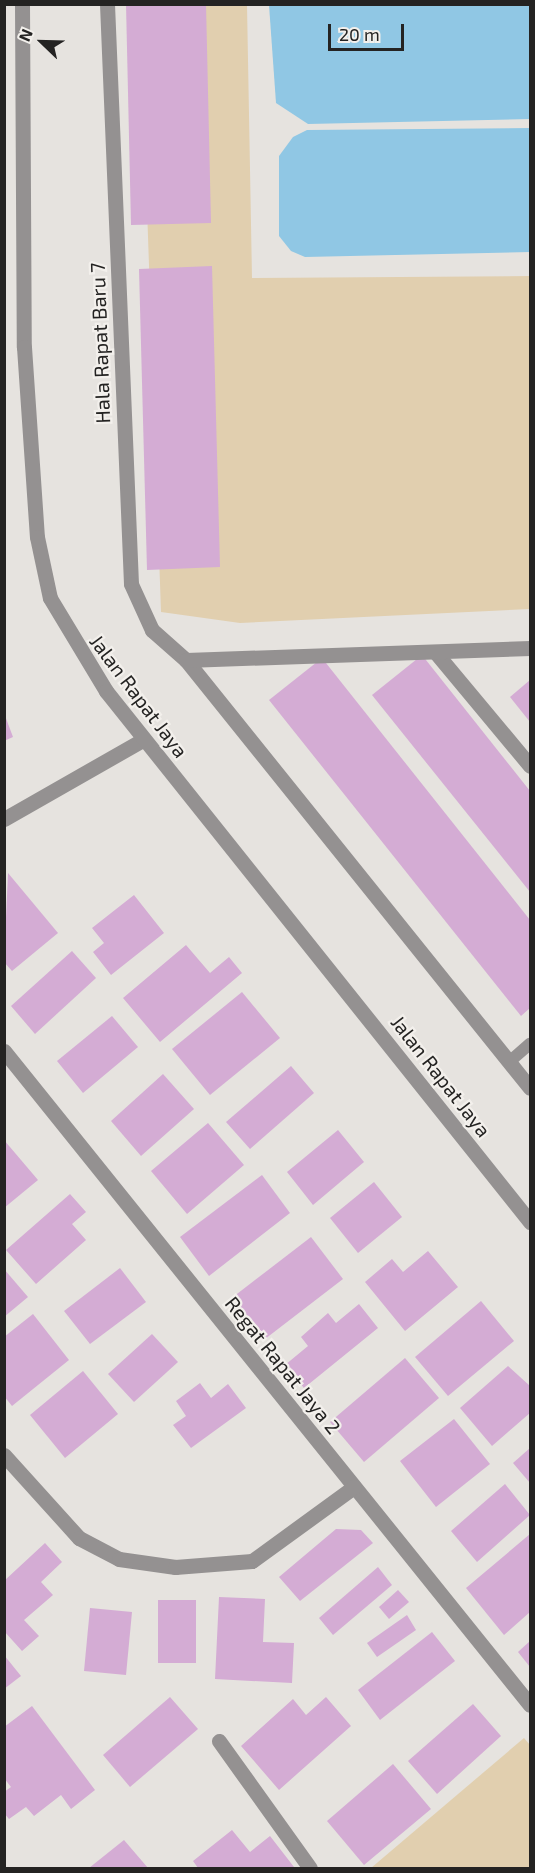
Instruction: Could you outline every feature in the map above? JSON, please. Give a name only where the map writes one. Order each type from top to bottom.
[{"type":"street","name":"Jalan Rapat Jaya","points":[[22,4],[24,347],[37,537],[50,598],[72,643],[144,739],[531,1222]]},
{"type":"street","name":"Hala Rapat Baru 7","points":[[107,4],[131,584],[152,630],[186,660]]},
{"type":"street","points":[[186,660],[531,648]]},
{"type":"street","points":[[436,653],[531,766]]},
{"type":"street","points":[[186,660],[531,1088]]},
{"type":"street","points":[[4,819],[144,739]]},
{"type":"street","name":"Regat Rapat Jaya 2","points":[[4,1051],[531,1705]]},
{"type":"street","points":[[4,1455],[79,1538],[119,1559],[175,1567],[252,1561],[354,1487]]},
{"type":"street","points":[[219,1741],[310,1869]]},
{"type":"lane","points":[[509,1062],[531,1044]]},
{"type":"shaded area","points":[[140,5],[247,5],[252,278],[530,276],[530,609],[240,623],[161,612]]},
{"type":"shaded area","points":[[524,1738],[530,1745],[530,1868],[371,1868]]},
{"type":"water","points":[[269,5],[530,5],[530,119],[308,124],[276,103]]},
{"type":"water","points":[[530,128],[530,252],[305,257],[291,251],[279,236],[279,156],[293,137],[307,130]]},
{"type":"building","points":[[126,4],[206,4],[211,223],[131,225]]},
{"type":"building","points":[[212,266],[220,567],[147,570],[139,269]]},
{"type":"building","points":[[422,655],[530,791],[530,892],[372,695]]},
{"type":"building","points":[[322,658],[530,920],[530,1008],[521,1016],[269,700]]},
{"type":"building","points":[[530,680],[530,722],[510,697]]},
{"type":"building","points":[[4,713],[13,737],[4,741]]},
{"type":"building","points":[[8,873],[58,933],[12,971],[4,962]]},
{"type":"building","points":[[134,895],[164,933],[111,975],[93,952],[104,943],[92,928]]},
{"type":"building","points":[[186,945],[210,973],[229,957],[242,973],[160,1042],[123,998]]},
{"type":"building","points":[[72,951],[96,978],[35,1034],[11,1006]]},
{"type":"building","points":[[242,992],[280,1038],[210,1095],[172,1049]]},
{"type":"building","points":[[112,1016],[138,1047],[83,1093],[57,1061]]},
{"type":"building","points":[[291,1066],[314,1093],[250,1149],[226,1122]]},
{"type":"building","points":[[163,1074],[194,1109],[141,1156],[111,1121]]},
{"type":"building","points":[[208,1123],[244,1165],[187,1214],[151,1171]]},
{"type":"building","points":[[338,1130],[364,1162],[313,1205],[287,1172]]},
{"type":"building","points":[[4,1140],[38,1180],[4,1208]]},
{"type":"building","points":[[262,1175],[290,1213],[209,1276],[180,1237]]},
{"type":"building","points":[[374,1182],[402,1217],[358,1253],[330,1218]]},
{"type":"building","points":[[70,1194],[86,1212],[72,1224],[86,1240],[36,1284],[6,1250]]},
{"type":"building","points":[[311,1237],[343,1279],[265,1339],[233,1297]]},
{"type":"building","points":[[428,1251],[458,1287],[405,1331],[365,1282],[392,1259],[403,1272]]},
{"type":"building","points":[[120,1268],[146,1302],[90,1344],[64,1311]]},
{"type":"building","points":[[4,1269],[28,1297],[4,1317]]},
{"type":"building","points":[[481,1301],[514,1341],[448,1396],[415,1357]]},
{"type":"building","points":[[359,1304],[378,1328],[304,1388],[285,1365],[308,1346],[301,1337],[328,1313],[336,1323]]},
{"type":"building","points":[[33,1314],[69,1360],[12,1406],[4,1396],[4,1337]]},
{"type":"building","points":[[152,1334],[178,1362],[134,1402],[108,1374]]},
{"type":"building","points":[[405,1358],[439,1398],[364,1462],[330,1422]]},
{"type":"building","points":[[508,1366],[530,1386],[530,1413],[492,1446],[460,1408]]},
{"type":"building","points":[[83,1371],[118,1414],[65,1458],[30,1415]]},
{"type":"building","points":[[200,1383],[211,1398],[228,1384],[246,1408],[191,1448],[173,1425],[186,1416],[176,1401]]},
{"type":"building","points":[[454,1419],[490,1464],[436,1507],[400,1461]]},
{"type":"building","points":[[530,1448],[530,1483],[513,1463]]},
{"type":"building","points":[[505,1484],[530,1515],[477,1562],[451,1531]]},
{"type":"building","points":[[336,1529],[361,1530],[373,1543],[300,1601],[279,1577]]},
{"type":"building","points":[[530,1534],[530,1612],[504,1635],[466,1588]]},
{"type":"building","points":[[45,1543],[62,1562],[41,1582],[53,1595],[24,1620],[39,1636],[22,1651],[4,1631],[4,1581]]},
{"type":"building","points":[[378,1567],[392,1585],[333,1635],[319,1618]]},
{"type":"building","points":[[398,1590],[409,1602],[389,1619],[379,1607]]},
{"type":"building","points":[[219,1597],[265,1599],[263,1642],[294,1643],[292,1683],[215,1679]]},
{"type":"building","points":[[158,1600],[196,1600],[196,1663],[158,1663]]},
{"type":"building","points":[[90,1608],[132,1612],[126,1675],[84,1671]]},
{"type":"building","points":[[407,1615],[416,1630],[377,1657],[367,1643]]},
{"type":"building","points":[[432,1632],[455,1661],[380,1720],[358,1690]]},
{"type":"building","points":[[530,1641],[530,1667],[518,1652]]},
{"type":"building","points":[[4,1655],[21,1676],[4,1689]]},
{"type":"building","points":[[170,1697],[198,1729],[130,1787],[103,1755]]},
{"type":"building","points":[[326,1697],[351,1726],[279,1790],[241,1746],[293,1699],[306,1715]]},
{"type":"building","points":[[473,1704],[501,1736],[437,1794],[408,1761]]},
{"type":"building","points":[[32,1706],[95,1790],[71,1809],[61,1795],[34,1816],[26,1807],[9,1819],[4,1813],[4,1792],[11,1787],[4,1778],[4,1727]]},
{"type":"building","points":[[393,1764],[431,1809],[364,1865],[327,1821]]},
{"type":"building","points":[[232,1830],[250,1852],[270,1836],[294,1867],[198,1868],[193,1861]]},
{"type":"building","points":[[124,1840],[148,1868],[89,1868]]}]
